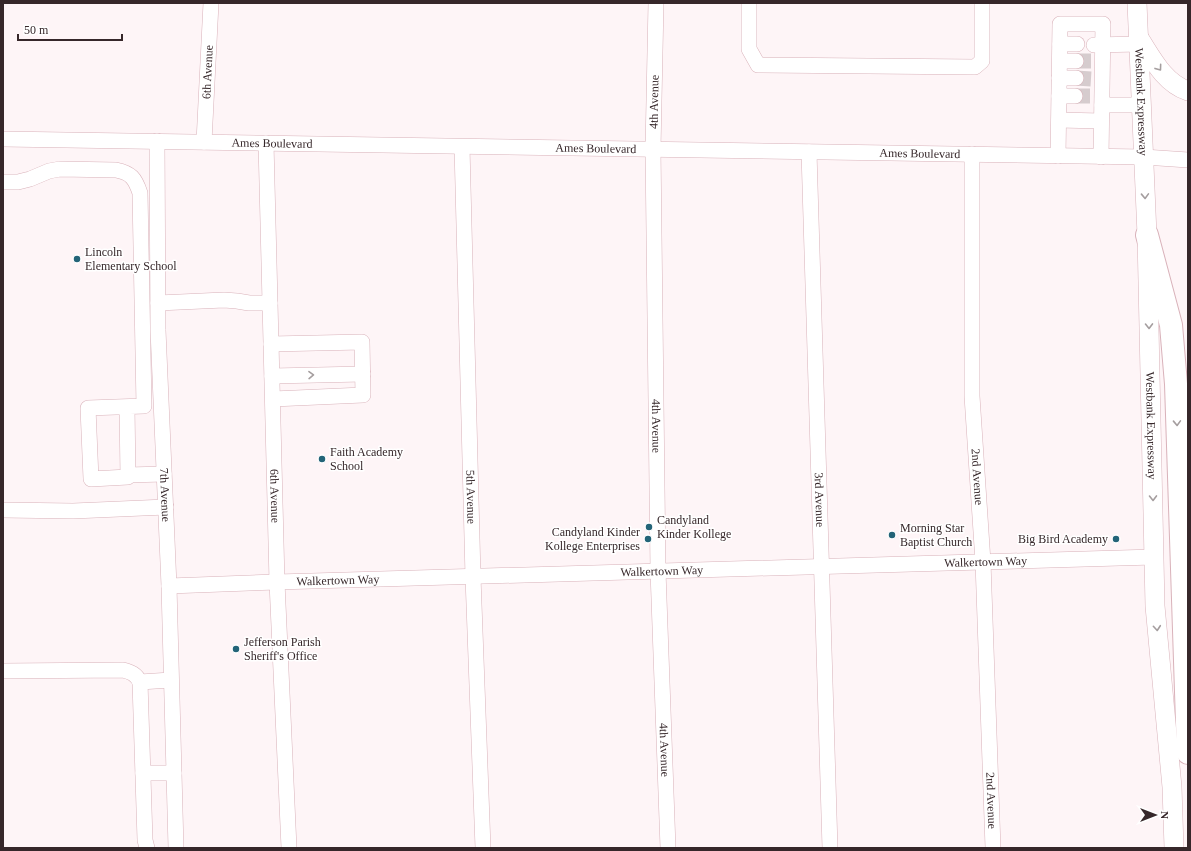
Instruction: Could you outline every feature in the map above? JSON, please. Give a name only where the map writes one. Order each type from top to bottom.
[{"type":"highway","points":[[1146,235],[1171,325],[1176,384],[1188,753]]},
{"type":"main road","name":"Westbank Expressway","points":[[1137,3],[1144,157],[1155,606],[1172,787],[1174,848]]},
{"type":"main road","points":[[1139,40],[1161,72],[1181,89],[1188,91]]},
{"type":"street","name":"6th Avenue","points":[[204,142],[211,3]]},
{"type":"street","name":"4th Avenue","points":[[656,3],[653,149],[658,571],[668,848]]},
{"type":"street","points":[[749,3],[749,49],[758,65],[968,67],[975,67],[982,61],[982,3]]},
{"type":"street","points":[[1058,156],[1060,24],[1103,24],[1097,44],[1098,99],[1101,121],[1101,157]]},
{"type":"street","points":[[1097,44],[1139,40]]},
{"type":"street","points":[[1060,44],[1077,44]]},
{"type":"street","points":[[1060,61],[1076,61]]},
{"type":"street","points":[[1060,78],[1076,78]]},
{"type":"street","points":[[1059,96],[1075,96]]},
{"type":"street","points":[[1098,99],[1142,105]]},
{"type":"street","points":[[1059,120],[1101,121]]},
{"type":"street","name":"Ames Boulevard","points":[[3,139],[1144,157],[1188,160]]},
{"type":"street","name":"7th Avenue","points":[[157,141],[158,303],[169,586],[176,848]]},
{"type":"street","name":"6th Avenue","points":[[266,143],[278,582],[289,848]]},
{"type":"street","name":"5th Avenue","points":[[462,146],[473,577],[483,848]]},
{"type":"street","name":"3rd Avenue","points":[[809,152],[830,848]]},
{"type":"street","name":"2nd Avenue","points":[[972,154],[972,396],[983,562],[993,848]]},
{"type":"street","points":[[3,182],[18,182],[49,171],[60,169],[116,170],[131,175],[140,193],[144,406]]},
{"type":"street","points":[[158,303],[224,300],[249,303],[270,303]]},
{"type":"street","points":[[271,344],[362,342],[363,395],[273,399]]},
{"type":"street","points":[[272,376],[363,374]]},
{"type":"street","points":[[161,405],[88,408],[91,479],[128,477],[128,475],[164,474]]},
{"type":"street","points":[[126,407],[128,475]]},
{"type":"street","points":[[3,510],[73,511],[166,507]]},
{"type":"street","name":"Walkertown Way","points":[[169,586],[1154,557]]},
{"type":"street","points":[[3,671],[123,670],[131,672],[137,676],[140,682],[144,840],[147,848]]},
{"type":"street","points":[[140,682],[171,680]]},
{"type":"street","points":[[143,773],[174,773]]},
{"type":"tunnel","points":[[1076,61],[1092,61]]},
{"type":"tunnel","points":[[1076,78],[1092,79]]},
{"type":"tunnel","points":[[1075,96],[1091,96]]},
{"type":"place","name":"Lincoln Elementary School","points":[[77,259]]},
{"type":"place","name":"Faith Academy School","points":[[322,459]]},
{"type":"place","name":"Candyland Kinder Kollege","points":[[649,527]]},
{"type":"place","name":"Morning Star Baptist Church","points":[[892,535]]},
{"type":"place","name":"Candyland Kinder Kollege Enterprises","points":[[648,539]]},
{"type":"place","name":"Big Bird Academy","points":[[1116,539]]},
{"type":"place","name":"Jefferson Parish Sheriff's Office","points":[[236,649]]}]
